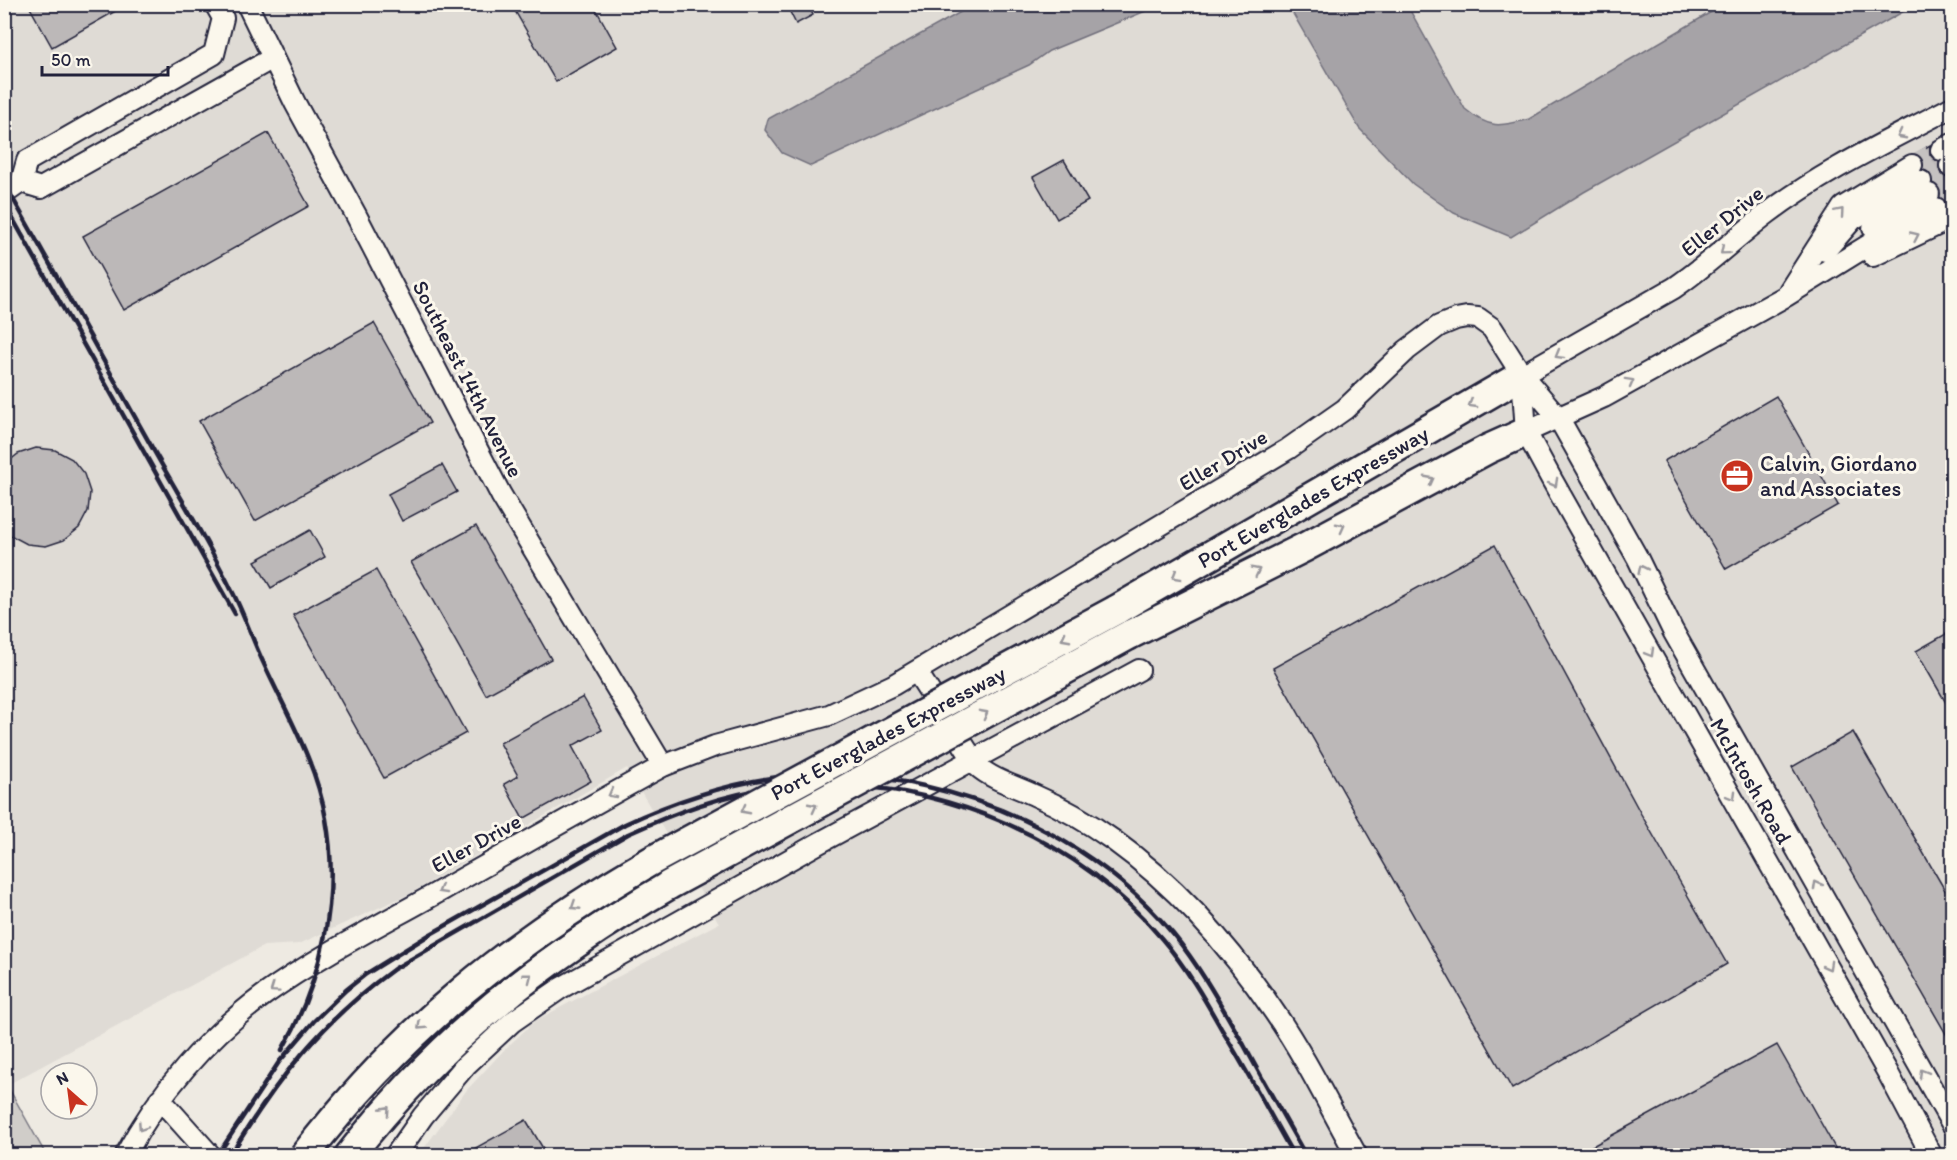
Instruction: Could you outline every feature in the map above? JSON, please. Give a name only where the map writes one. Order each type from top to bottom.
[{"type":"highway","name":"Port Everglades Expressway","points":[[304,1155],[365,1082],[407,1039],[475,979],[549,923],[651,861],[1116,610],[1522,375]]},
{"type":"highway","name":"Port Everglades Expressway","points":[[349,1155],[413,1080],[455,1039],[541,967],[669,885],[1129,635],[1305,547],[1488,449],[1526,432]]},
{"type":"street","points":[[4,194],[21,182],[27,161],[214,54],[223,18],[215,4]]},
{"type":"street","name":"Southeast 14th Avenue","points":[[247,4],[295,103],[356,215],[501,495],[663,766]]},
{"type":"street","points":[[21,182],[41,188],[273,58]]},
{"type":"street","name":"Eller Drive","points":[[1522,375],[1674,288],[1697,272],[1768,213],[1822,177],[1953,107]]},
{"type":"street","points":[[1786,296],[1867,231],[1930,193]]},
{"type":"street","points":[[1786,296],[1843,207],[1930,193]]},
{"type":"street","points":[[1526,432],[1604,397],[1786,296],[1930,193]]},
{"type":"street","name":"Eller Drive","points":[[125,1155],[160,1100],[182,1072],[240,1014],[285,981],[663,766],[715,746],[829,715],[870,697],[917,672],[1308,437],[1345,409],[1407,350],[1447,322],[1467,317],[1478,318],[1486,322],[1501,340],[1522,375],[1558,417]]},
{"type":"street","name":"Eller Drive","points":[[1522,375],[1526,432]]},
{"type":"street","name":"McIntosh Road","points":[[1558,417],[1637,557],[1673,631],[1953,1124]]},
{"type":"street","name":"McIntosh Road","points":[[1526,432],[1932,1155]]},
{"type":"street","points":[[395,1155],[423,1116],[466,1065],[512,1022],[538,1004],[584,975],[1139,670]]},
{"type":"street","points":[[917,672],[972,760],[983,772],[1080,818],[1126,849],[1170,887],[1222,944],[1276,1014],[1357,1155]]},
{"type":"street","points":[[160,1100],[211,1155]]},
{"type":"shaded area","points":[[975,4],[1160,5],[1049,51],[1029,65],[811,166],[782,153],[765,130],[768,119]]},
{"type":"shaded area","points":[[4,5],[975,5],[768,119],[811,166],[1029,65],[1049,51],[1160,5],[1288,5],[1359,128],[1413,184],[1454,213],[1511,237],[1584,192],[1915,5],[1952,5],[1952,1155],[419,1155],[466,1091],[535,1021],[719,923],[627,768],[409,894],[299,944],[264,946],[51,1061],[39,1061],[39,1068],[7,1085],[4,1081]]},
{"type":"shaded area","points":[[1288,5],[1407,5],[1465,109],[1481,120],[1502,125],[1529,119],[1723,5],[1915,5],[1584,192],[1511,237],[1454,213],[1413,184],[1359,128]]},
{"type":"shaded area","points":[[1407,5],[1723,5],[1529,119],[1503,126],[1479,120],[1465,109]]},
{"type":"shaded area","points":[[5,1081],[7,1085],[46,1155],[5,1155]]},
{"type":"building","points":[[28,4],[128,4],[52,47]]},
{"type":"building","points":[[511,4],[593,4],[617,47],[556,82]]},
{"type":"building","points":[[786,4],[808,4],[813,15],[796,24]]},
{"type":"building","points":[[268,133],[309,206],[124,310],[83,236]]},
{"type":"building","points":[[1930,145],[1930,155],[1939,162],[1940,172],[1944,176],[1953,177],[1953,206],[1948,207],[1940,197],[1940,188],[1933,183],[1931,175],[1923,169],[1922,158],[1915,154]]},
{"type":"building","points":[[1064,160],[1088,201],[1057,219],[1033,177]]},
{"type":"building","points":[[374,323],[430,423],[255,521],[199,421]]},
{"type":"building","points":[[1776,396],[1838,505],[1726,569],[1664,461]]},
{"type":"building","points":[[36,448],[55,450],[72,459],[84,474],[90,492],[88,511],[79,528],[64,540],[46,546],[27,544],[4,529],[4,465],[18,454]]},
{"type":"building","points":[[442,465],[457,492],[402,521],[388,494]]},
{"type":"building","points":[[476,526],[551,659],[486,695],[411,562]]},
{"type":"building","points":[[310,530],[325,557],[271,588],[255,561]]},
{"type":"building","points":[[1495,545],[1641,814],[1727,964],[1512,1089],[1273,668]]},
{"type":"building","points":[[376,570],[466,733],[384,778],[293,615]]},
{"type":"building","points":[[1953,630],[1953,715],[1916,651]]},
{"type":"building","points":[[583,697],[602,730],[572,746],[591,781],[523,819],[504,784],[518,776],[500,743]]},
{"type":"building","points":[[1853,732],[1953,904],[1953,1046],[1792,767]]},
{"type":"building","points":[[1777,1045],[1839,1155],[1576,1155]]},
{"type":"building","points":[[526,1120],[547,1155],[463,1155]]},
{"type":"tunnel","points":[[1912,165],[1941,150]]},
{"type":"tunnel","points":[[1921,181],[1950,166]]},
{"type":"tunnel","points":[[1929,194],[1952,181]]},
{"type":"tunnel","points":[[1936,208],[1952,199]]},
{"type":"railway","points":[[4,183],[222,571],[300,740],[315,778],[326,819],[330,849],[329,909],[324,938],[308,996],[282,1050]]},
{"type":"railway","points":[[4,203],[235,614]]},
{"type":"railway","points":[[217,1156],[279,1062],[314,1021],[366,974],[429,935],[625,824],[678,802],[733,785],[809,774],[848,774],[905,782],[960,796],[995,808],[1061,839],[1121,881],[1148,906],[1193,960],[1228,1016],[1306,1156]]},
{"type":"railway","points":[[230,1156],[283,1077],[322,1031],[368,989],[394,969],[645,826],[699,805],[736,795],[774,788],[828,785],[883,789],[936,799],[987,816],[1036,838],[1082,866],[1124,900],[1162,939],[1179,961],[1208,1006],[1294,1156]]},
{"type":"place","name":"Calvin, Giordano and Associates","points":[[1737,476]]}]
